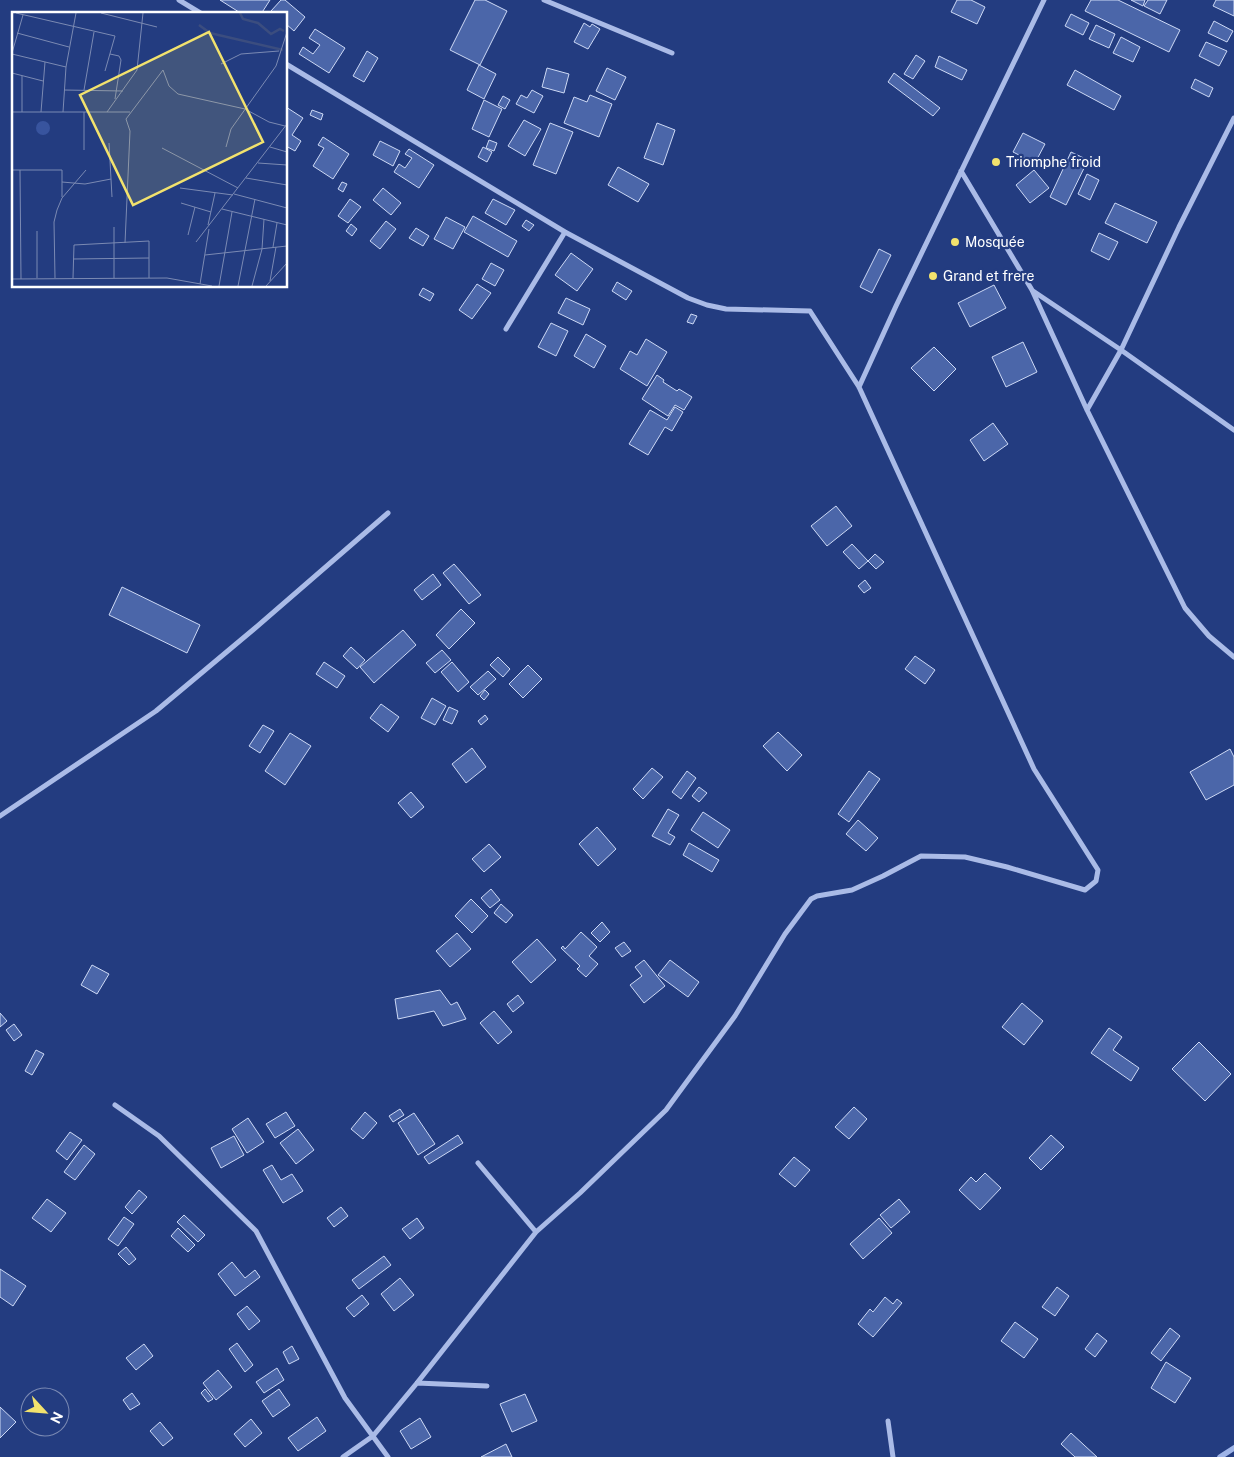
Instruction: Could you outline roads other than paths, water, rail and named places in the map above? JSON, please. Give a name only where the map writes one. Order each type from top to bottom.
[{"type":"street","points":[[179,0],[199,12]]},
{"type":"street","points":[[544,0],[672,53]]},
{"type":"street","points":[[859,387],[896,306],[1044,0]]},
{"type":"street","points":[[288,65],[565,232],[688,298],[726,309],[810,311],[859,387],[1034,769],[1098,870],[1096,881],[1085,890],[965,857],[921,856],[852,890],[817,896],[811,899],[785,934],[736,1016],[666,1110],[580,1193],[536,1232],[417,1384],[373,1436],[344,1457]]},
{"type":"street","points":[[1087,410],[1121,350],[1179,227],[1234,118]]},
{"type":"street","points":[[961,171],[1032,290],[1087,410],[1185,608],[1209,636],[1234,657]]},
{"type":"street","points":[[506,330],[565,232]]},
{"type":"street","points":[[1032,290],[1234,430]]},
{"type":"street","points":[[0,816],[156,711],[388,513]]},
{"type":"street","points":[[114,1105],[159,1136],[256,1231],[345,1398],[388,1457]]},
{"type":"street","points":[[478,1163],[536,1232]]},
{"type":"street","points":[[417,1384],[487,1386]]},
{"type":"street","points":[[888,1421],[893,1457]]},
{"type":"waterway","points":[[1220,1457],[1234,1448]]},
{"type":"place","name":"Triomphe froid","points":[[996,162]]},
{"type":"place","name":"Mosquée","points":[[955,242]]},
{"type":"place","name":"Grand et frere","points":[[933,276]]}]
